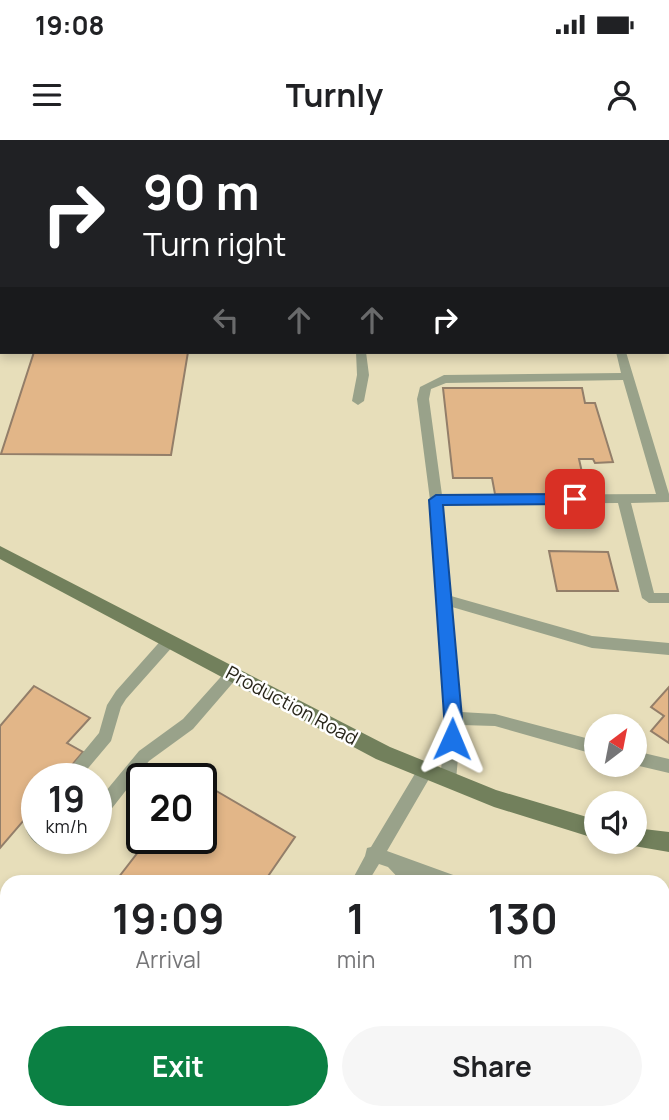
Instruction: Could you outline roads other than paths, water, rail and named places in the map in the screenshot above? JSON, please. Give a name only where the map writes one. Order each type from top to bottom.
[{"type":"street","name":"Production Road","points":[[0,552],[425,772],[494,798],[584,826]]},
{"type":"street","points":[[647,839],[669,842]]},
{"type":"lane","points":[[358,401],[363,375],[361,354]]},
{"type":"lane","points":[[436,500],[666,498],[622,354]]},
{"type":"lane","points":[[448,780],[454,718],[436,500],[423,399],[426,387],[444,379],[628,376]]},
{"type":"lane","points":[[623,498],[649,598],[669,598]]},
{"type":"lane","points":[[444,599],[592,642],[669,649]]},
{"type":"lane","points":[[83,763],[106,736],[114,705],[121,695],[169,640]]},
{"type":"lane","points":[[112,796],[144,756],[188,724],[232,674]]},
{"type":"lane","points":[[454,718],[495,720],[584,744]]},
{"type":"lane","points":[[648,761],[669,766]]},
{"type":"lane","points":[[362,875],[425,772]]},
{"type":"lane","points":[[373,854],[399,867],[408,875]]},
{"type":"lane","points":[[373,854],[431,875]]}]
